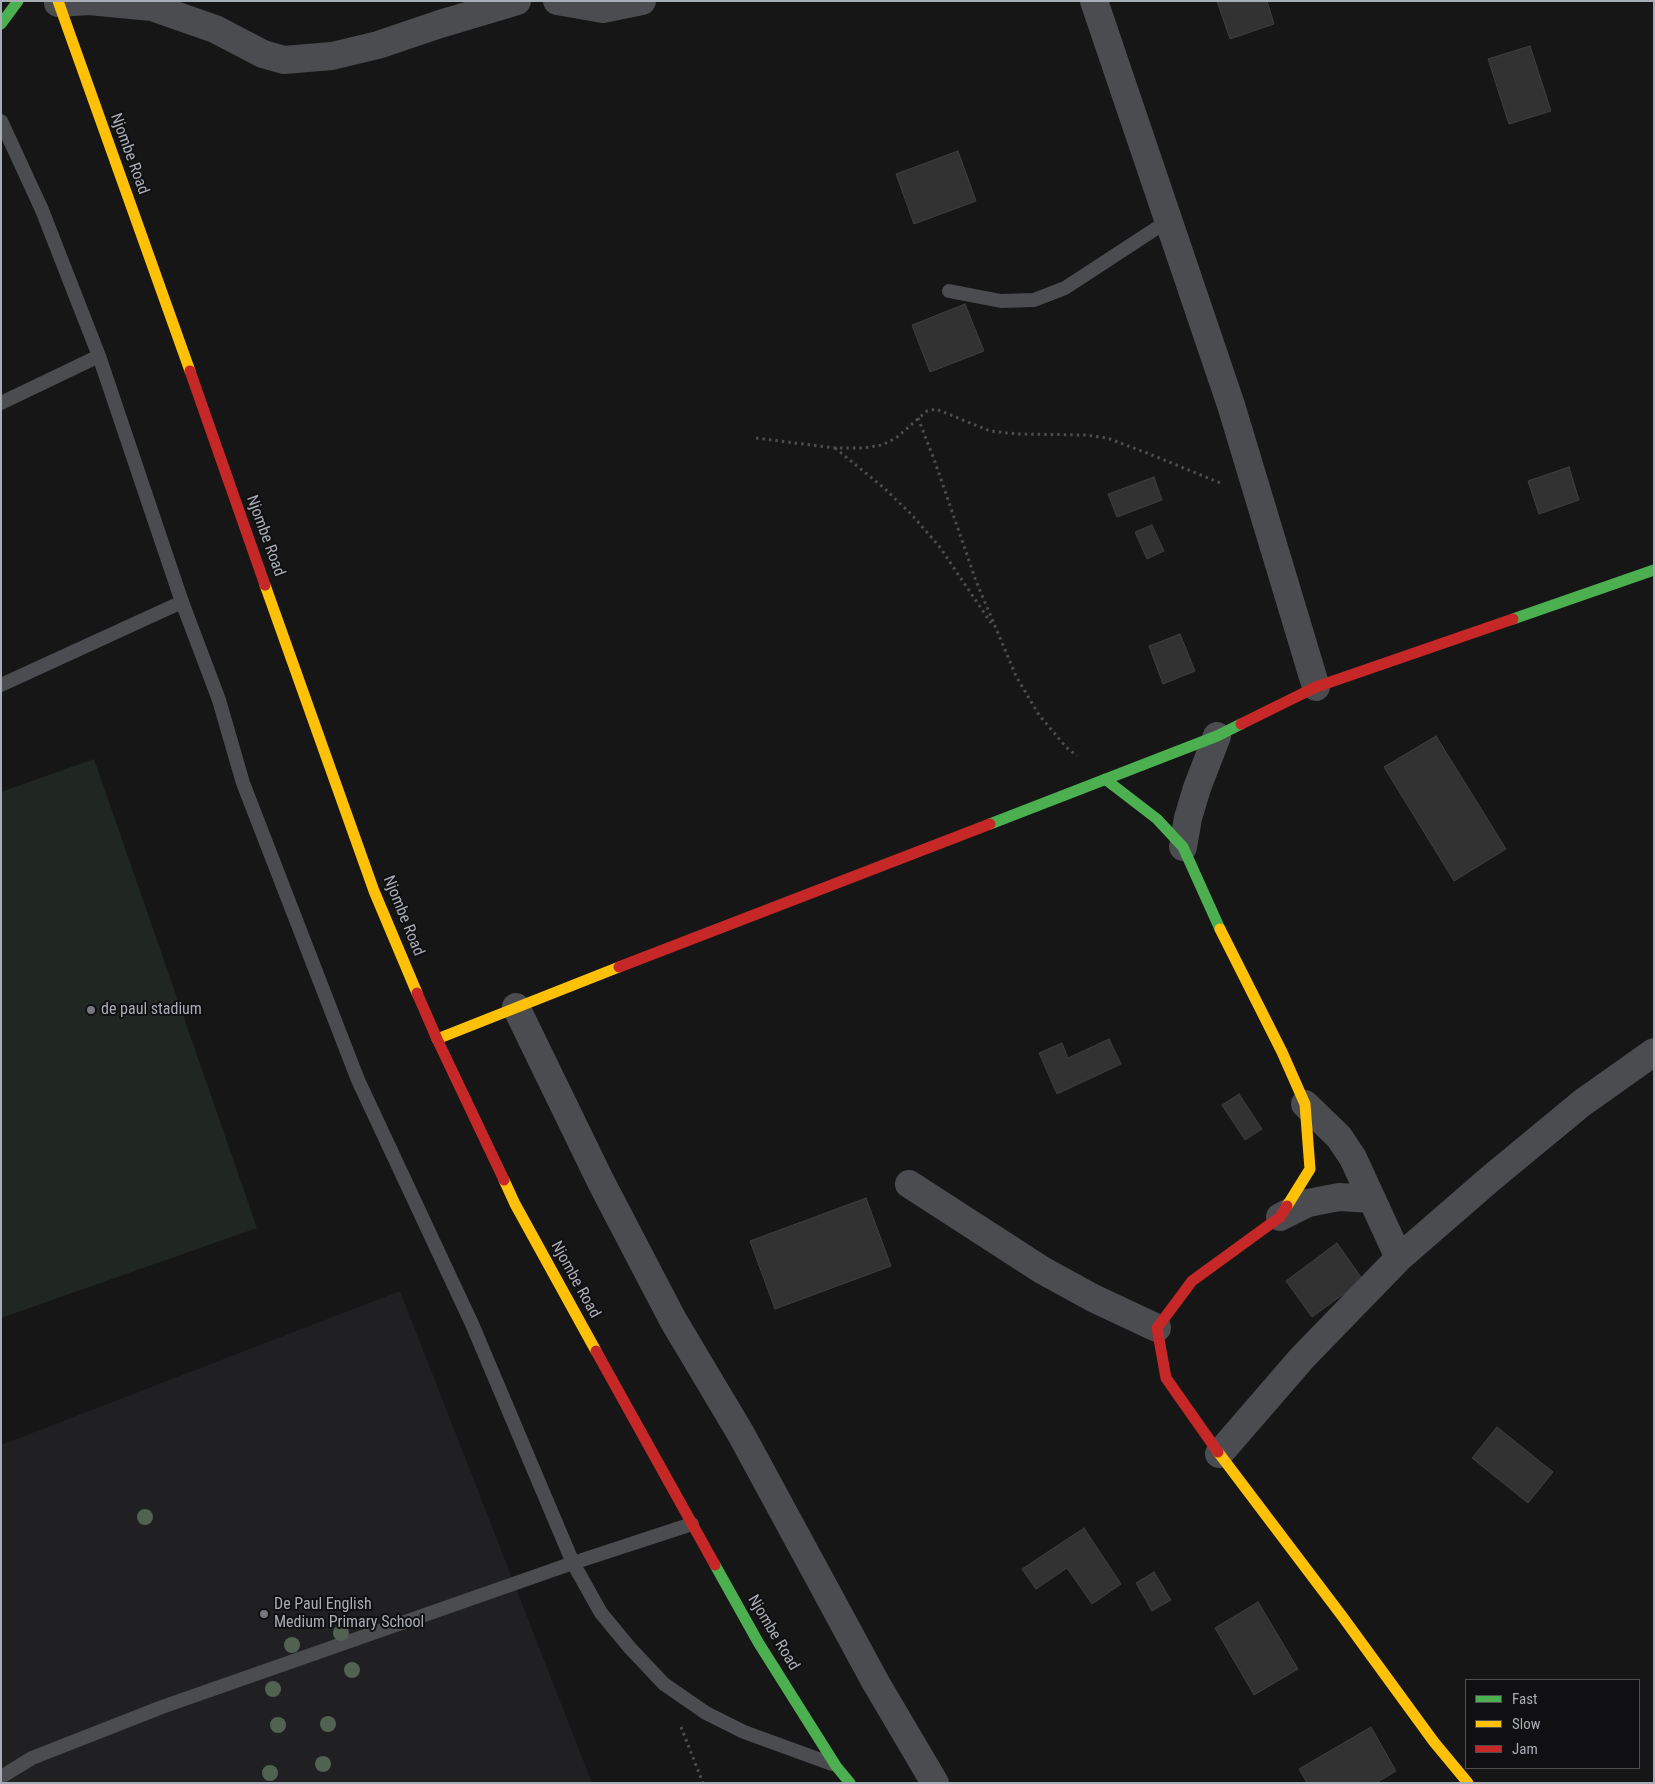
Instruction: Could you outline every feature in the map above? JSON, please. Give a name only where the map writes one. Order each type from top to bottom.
[{"type":"main road","points":[[1,24],[18,1]]},
{"type":"main road","name":"Njombe Road","points":[[58,2],[374,891],[437,1039],[515,1204],[692,1524],[758,1642],[836,1766],[850,1783]]},
{"type":"main road","points":[[437,1039],[1217,736],[1316,687],[1654,570]]},
{"type":"main road","points":[[1105,779],[1157,819],[1183,847],[1208,905],[1282,1052],[1305,1104],[1310,1169],[1280,1217],[1192,1281],[1157,1328],[1166,1378],[1219,1454],[1342,1616],[1434,1742],[1468,1783]]},
{"type":"street","points":[[58,2],[97,2],[152,7],[215,29],[263,54],[284,60],[332,56],[378,45],[517,1]]},
{"type":"street","points":[[556,1],[603,9],[642,1]]},
{"type":"street","points":[[1094,1],[1231,405],[1316,687]]},
{"type":"street","points":[[1183,847],[1188,818],[1197,788],[1217,736]]},
{"type":"street","points":[[516,1007],[601,1182],[673,1320],[741,1434],[876,1683],[935,1783]]},
{"type":"street","points":[[1219,1454],[1302,1358],[1399,1258],[1582,1103],[1654,1052]]},
{"type":"street","points":[[1305,1104],[1339,1137],[1353,1158],[1399,1258]]},
{"type":"street","points":[[909,1184],[1042,1270],[1093,1298],[1157,1328]]},
{"type":"street","points":[[1280,1217],[1308,1203],[1339,1197],[1372,1199]]},
{"type":"lane","points":[[1,122],[42,210],[99,356],[182,602],[220,700],[243,783],[358,1080],[472,1324],[573,1563],[601,1613],[630,1648],[664,1684],[706,1713],[744,1732],[836,1766]]},
{"type":"lane","points":[[949,291],[1001,301],[1034,300],[1065,288],[1169,220]]},
{"type":"lane","points":[[1,403],[99,356]]},
{"type":"lane","points":[[1,685],[182,602]]},
{"type":"lane","points":[[1,1776],[32,1758],[154,1711],[368,1634],[692,1524]]},
{"type":"path","points":[[756,438],[835,448],[863,448],[882,445],[896,438],[927,411],[936,409],[990,431],[1018,434],[1086,435],[1107,438],[1259,498]]},
{"type":"path","points":[[918,418],[994,628],[1016,676],[1039,715],[1066,747],[1105,779]]},
{"type":"path","points":[[835,448],[884,488],[940,546],[994,628]]},
{"type":"path","points":[[664,1684],[703,1783]]},
{"type":"shaded area","name":"de paul stadium","points":[[94,759],[257,1228],[1,1318],[1,792]]},
{"type":"shaded area","name":"De Paul English Medium Primary School","points":[[400,1291],[592,1783],[1,1783],[1,1445]]},
{"type":"building","points":[[1217,1],[1267,1],[1274,24],[1230,39]]},
{"type":"building","points":[[1530,46],[1551,111],[1509,124],[1488,59]]},
{"type":"building","points":[[958,151],[976,201],[914,224],[896,174]]},
{"type":"building","points":[[965,304],[984,351],[930,372],[912,325]]},
{"type":"building","points":[[1569,467],[1579,500],[1539,514],[1528,481]]},
{"type":"building","points":[[1154,477],[1162,500],[1117,517],[1108,494]]},
{"type":"building","points":[[1152,525],[1164,551],[1147,559],[1135,532]]},
{"type":"building","points":[[1180,634],[1195,671],[1163,684],[1149,646]]},
{"type":"building","points":[[1436,736],[1506,849],[1454,881],[1384,767]]},
{"type":"building","points":[[1109,1039],[1121,1064],[1057,1094],[1039,1053],[1062,1043],[1068,1058]]},
{"type":"building","points":[[1239,1094],[1262,1129],[1245,1140],[1222,1105]]},
{"type":"building","points":[[866,1198],[891,1266],[775,1309],[750,1241]]},
{"type":"building","points":[[1337,1243],[1363,1280],[1312,1317],[1286,1281]]},
{"type":"building","points":[[1497,1427],[1553,1472],[1528,1503],[1472,1458]]},
{"type":"building","points":[[1084,1528],[1121,1584],[1092,1604],[1067,1568],[1036,1589],[1022,1569]]},
{"type":"building","points":[[1154,1572],[1171,1600],[1152,1611],[1136,1583]]},
{"type":"building","points":[[1258,1602],[1298,1669],[1254,1695],[1215,1628]]},
{"type":"building","points":[[1371,1727],[1396,1771],[1376,1783],[1307,1783],[1299,1769]]},
{"type":"traffic: fast","points":[[1,24],[18,1]]},
{"type":"traffic: fast","points":[[1513,619],[1654,570]]},
{"type":"traffic: fast","points":[[990,824],[1217,736],[1241,724]]},
{"type":"traffic: fast","points":[[1105,779],[1157,819],[1183,847],[1220,929]]},
{"type":"traffic: fast","points":[[715,1565],[758,1642],[836,1766],[850,1783]]},
{"type":"traffic: slow","points":[[58,1],[190,371]]},
{"type":"traffic: slow","points":[[265,585],[374,891],[417,993]]},
{"type":"traffic: slow","points":[[1220,929],[1282,1052],[1305,1104],[1310,1169],[1287,1206]]},
{"type":"traffic: slow","points":[[437,1039],[619,967]]},
{"type":"traffic: slow","points":[[504,1180],[515,1204],[596,1351]]},
{"type":"traffic: slow","points":[[1218,1452],[1434,1742],[1468,1783]]},
{"type":"traffic: jam","points":[[190,371],[265,585]]},
{"type":"traffic: jam","points":[[1241,724],[1316,687],[1513,619]]},
{"type":"traffic: jam","points":[[619,967],[990,824]]},
{"type":"traffic: jam","points":[[417,993],[504,1180]]},
{"type":"traffic: jam","points":[[1218,1452],[1166,1378],[1157,1328],[1192,1281],[1280,1217],[1287,1206]]},
{"type":"traffic: jam","points":[[596,1351],[715,1565]]},
{"type":"place","name":"de paul stadium","points":[[91,1010]]},
{"type":"place","name":"De Paul English Medium Primary School","points":[[264,1614]]}]
